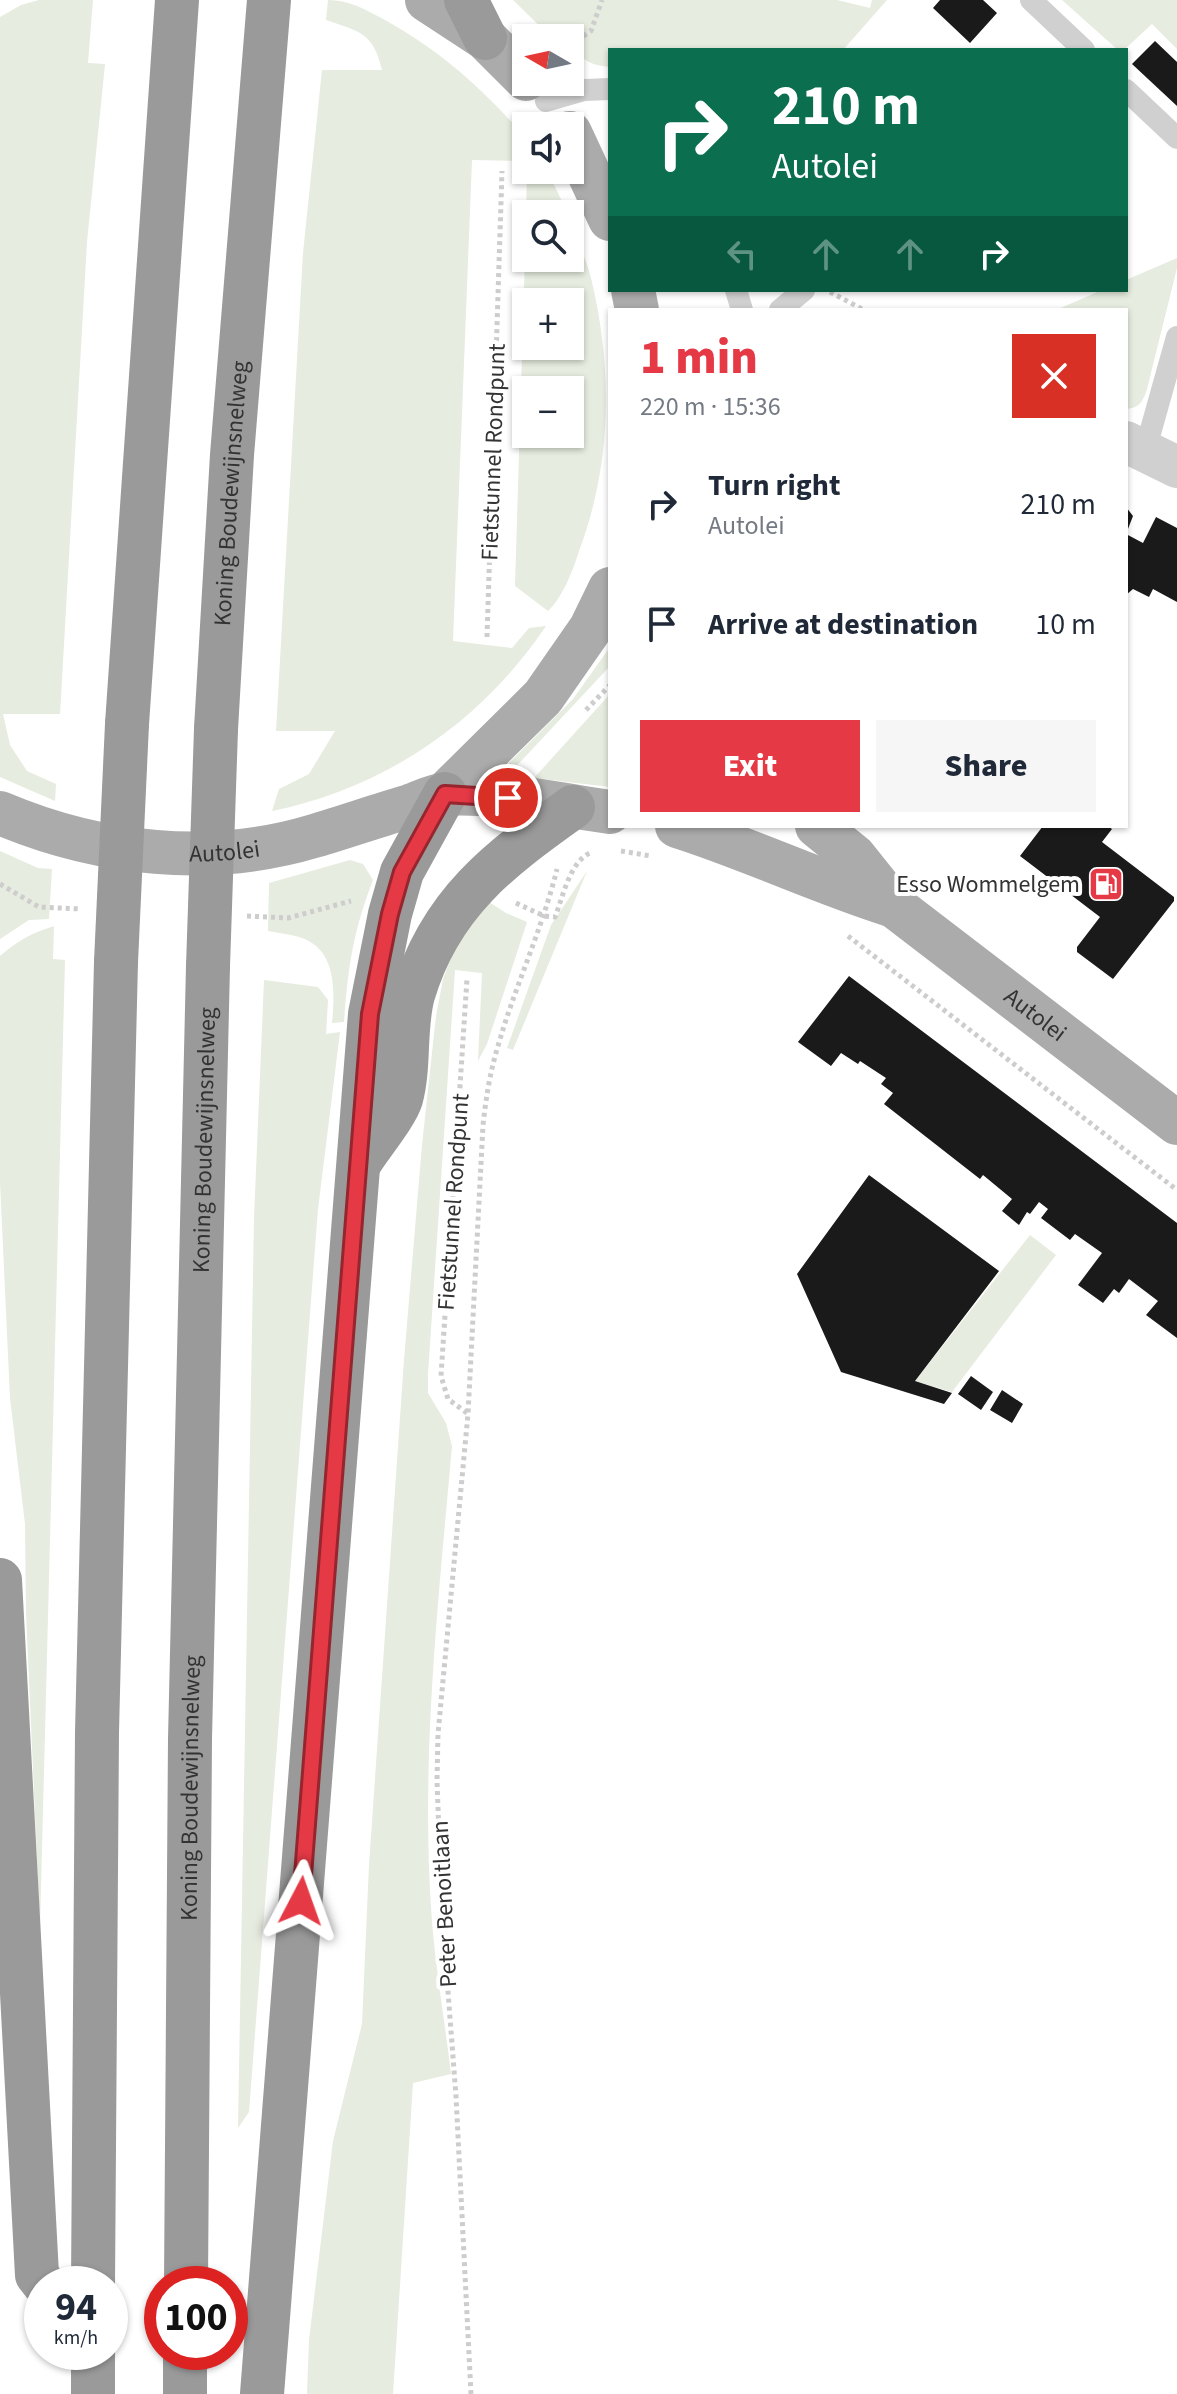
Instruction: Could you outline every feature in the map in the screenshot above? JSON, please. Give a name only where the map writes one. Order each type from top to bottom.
[{"type":"highway","points":[[93,2266],[97,1732],[116,962],[127,724],[177,0]]},
{"type":"highway","name":"Koning Boudewijnsnelweg","points":[[186,2266],[190,1739],[216,729],[232,455],[269,0]]},
{"type":"highway","points":[[262,2394],[370,1014],[390,914],[402,872],[445,794]]},
{"type":"highway","points":[[357,1166],[400,1100],[413,996],[435,942],[458,904],[500,860],[598,830]]},
{"type":"highway","points":[[0,1580],[37,2266]]},
{"type":"highway","points":[[93,2370],[93,2394]]},
{"type":"highway","points":[[185,2370],[185,2394]]},
{"type":"main road","points":[[427,0],[475,19],[547,104],[608,215]]},
{"type":"main road","name":"Autolei","points":[[445,794],[543,697],[591,628],[608,593]]},
{"type":"main road","name":"Autolei","points":[[0,813],[92,843],[145,852],[200,854],[247,851],[312,837],[445,794],[508,798],[598,830]]},
{"type":"main road","name":"Autolei","points":[[819,828],[854,856],[894,906],[1177,1123]]},
{"type":"main road","name":"Autolei","points":[[670,842],[719,839],[840,889],[894,906]]},
{"type":"lane","points":[[1031,0],[1082,48]]},
{"type":"lane","points":[[547,104],[584,90],[608,89]]},
{"type":"lane","points":[[1128,92],[1177,138]]},
{"type":"lane","points":[[782,308],[802,292]]},
{"type":"lane","points":[[1149,453],[1177,337]]},
{"type":"path","points":[[584,36],[591,31],[602,0]]},
{"type":"path","name":"Fietstunnel Rondpunt","points":[[487,637],[502,171]]},
{"type":"path","points":[[830,292],[860,308]]},
{"type":"path","points":[[598,830],[670,842]]},
{"type":"path","name":"Peter Benoitlaan","points":[[471,2394],[437,1781],[438,1734],[468,1414],[483,1125],[488,1084],[498,1044],[544,916],[555,917],[575,866],[598,830]]},
{"type":"path","points":[[838,929],[1177,1190]]},
{"type":"path","name":"Fietstunnel Rondpunt","points":[[467,979],[441,1376],[448,1399],[468,1414]]},
{"type":"shaded area","points":[[39,0],[93,0],[88,63],[105,64],[87,242],[60,714],[3,714],[10,745],[27,771],[56,784],[55,801],[0,777],[0,17],[21,5]]},
{"type":"shaded area","points":[[328,0],[364,9],[385,20],[443,58],[512,123],[512,161],[472,160],[453,641],[512,648],[529,628],[546,626],[492,692],[428,746],[354,786],[272,811],[279,789],[309,774],[335,731],[276,731],[303,253],[322,70],[382,70],[374,48],[363,35],[326,20]]},
{"type":"shaded area","points":[[513,0],[837,0],[870,8],[872,0],[887,0],[845,48],[608,48],[608,67],[584,59],[584,24],[538,24]]},
{"type":"shaded area","points":[[1062,0],[1177,0],[1177,49],[1152,24],[1126,48],[1116,48]]},
{"type":"shaded area","points":[[527,184],[554,184],[561,200],[526,200]]},
{"type":"shaded area","points":[[584,258],[598,312],[606,381],[603,450],[590,518],[567,583],[548,611],[515,586],[519,448],[584,448],[584,376],[521,376],[522,360],[584,360],[584,288],[524,288],[525,272],[584,272]]},
{"type":"shaded area","points":[[1177,258],[1147,389],[1140,403],[1128,409],[1128,308],[1061,308],[1097,292],[1128,292],[1128,279]]},
{"type":"shaded area","points":[[608,650],[608,668],[509,774],[504,774],[502,770],[573,699]]},
{"type":"shaded area","points":[[608,696],[608,787],[534,778]]},
{"type":"shaded area","points":[[0,851],[38,868],[52,869],[49,919],[29,920],[0,939]]},
{"type":"shaded area","points":[[350,860],[363,864],[373,880],[352,950],[344,1022],[332,1023],[333,985],[327,961],[311,943],[295,936],[268,931],[269,883]]},
{"type":"shaded area","points":[[587,871],[513,1050],[507,1048],[551,925]]},
{"type":"shaded area","points":[[489,902],[527,922],[487,1044],[478,1061],[482,973],[455,970],[428,1374],[428,1393],[446,1423],[452,1446],[432,1684],[428,1803],[432,1922],[451,2074],[413,2083],[393,2394],[307,2394],[309,2340],[333,2141],[362,2024],[369,1865],[404,1360],[436,1016],[443,979],[457,942]]},
{"type":"shaded area","points":[[54,926],[53,959],[65,960],[40,1926],[25,1524],[10,1398],[0,1182],[0,956],[25,938]]},
{"type":"shaded area","points":[[264,980],[318,987],[328,1000],[326,1034],[340,1032],[318,1209],[249,2112],[238,2128],[254,1218]]},
{"type":"shaded area","points":[[1030,1235],[1056,1255],[952,1392],[915,1381]]},
{"type":"building","points":[[940,0],[983,0],[997,13],[970,43],[933,8]]},
{"type":"building","points":[[1155,41],[1177,62],[1177,106],[1132,64]]},
{"type":"building","points":[[1128,510],[1133,516],[1128,529]]},
{"type":"building","points":[[1156,517],[1177,528],[1177,602],[1153,589],[1149,597],[1133,589],[1128,593],[1128,535],[1143,543]]},
{"type":"building","points":[[1041,828],[1111,828],[1102,842],[1174,897],[1174,901],[1113,979],[1077,952],[1077,947],[1100,917],[1020,856]]},
{"type":"building","points":[[849,976],[1177,1223],[1177,1338],[1146,1315],[1158,1301],[1129,1279],[1119,1293],[1114,1289],[1103,1303],[1078,1285],[1102,1253],[1075,1234],[1070,1240],[1041,1218],[1048,1209],[1039,1202],[1030,1214],[1027,1212],[1019,1225],[1002,1211],[1012,1199],[983,1175],[980,1179],[884,1104],[893,1093],[881,1084],[886,1078],[841,1053],[831,1066],[798,1042]]},
{"type":"building","points":[[869,1175],[999,1271],[915,1381],[952,1393],[944,1404],[841,1372],[797,1274]]},
{"type":"building","points":[[971,1376],[993,1392],[981,1410],[958,1394]]},
{"type":"building","points":[[1002,1390],[1023,1404],[1012,1423],[990,1410]]},
{"type":"place","name":"Esso Wommelgem","points":[[1106,884]]},
{"type":"route","points":[[301,1901],[370,1014],[390,914],[402,872],[445,794],[508,798]]}]
